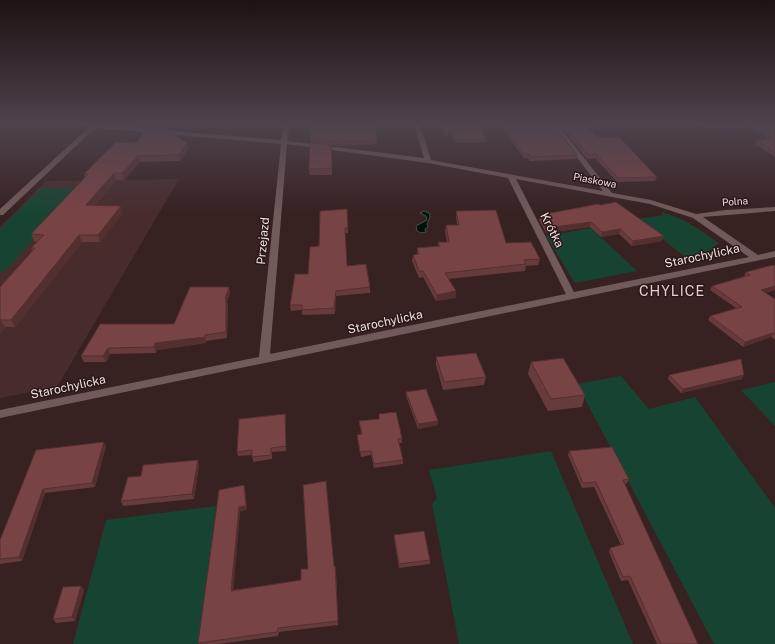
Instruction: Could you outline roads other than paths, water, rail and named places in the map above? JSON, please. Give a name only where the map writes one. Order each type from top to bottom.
[{"type":"street","points":[[0,213],[64,154]]},
{"type":"street","name":"Przejazd","points":[[264,360],[283,154]]},
{"type":"street","name":"Piaskowa","points":[[375,154],[428,161],[663,205],[696,216],[758,258]]},
{"type":"street","points":[[426,154],[428,161]]},
{"type":"street","points":[[578,154],[609,194]]},
{"type":"street","name":"Krótka","points":[[512,176],[571,295]]},
{"type":"street","name":"Polna","points":[[696,216],[726,212],[775,209]]},
{"type":"street","name":"Starochylicka","points":[[0,414],[775,254]]},
{"type":"district","name":"CHYLICE","points":[[672,291]]}]
